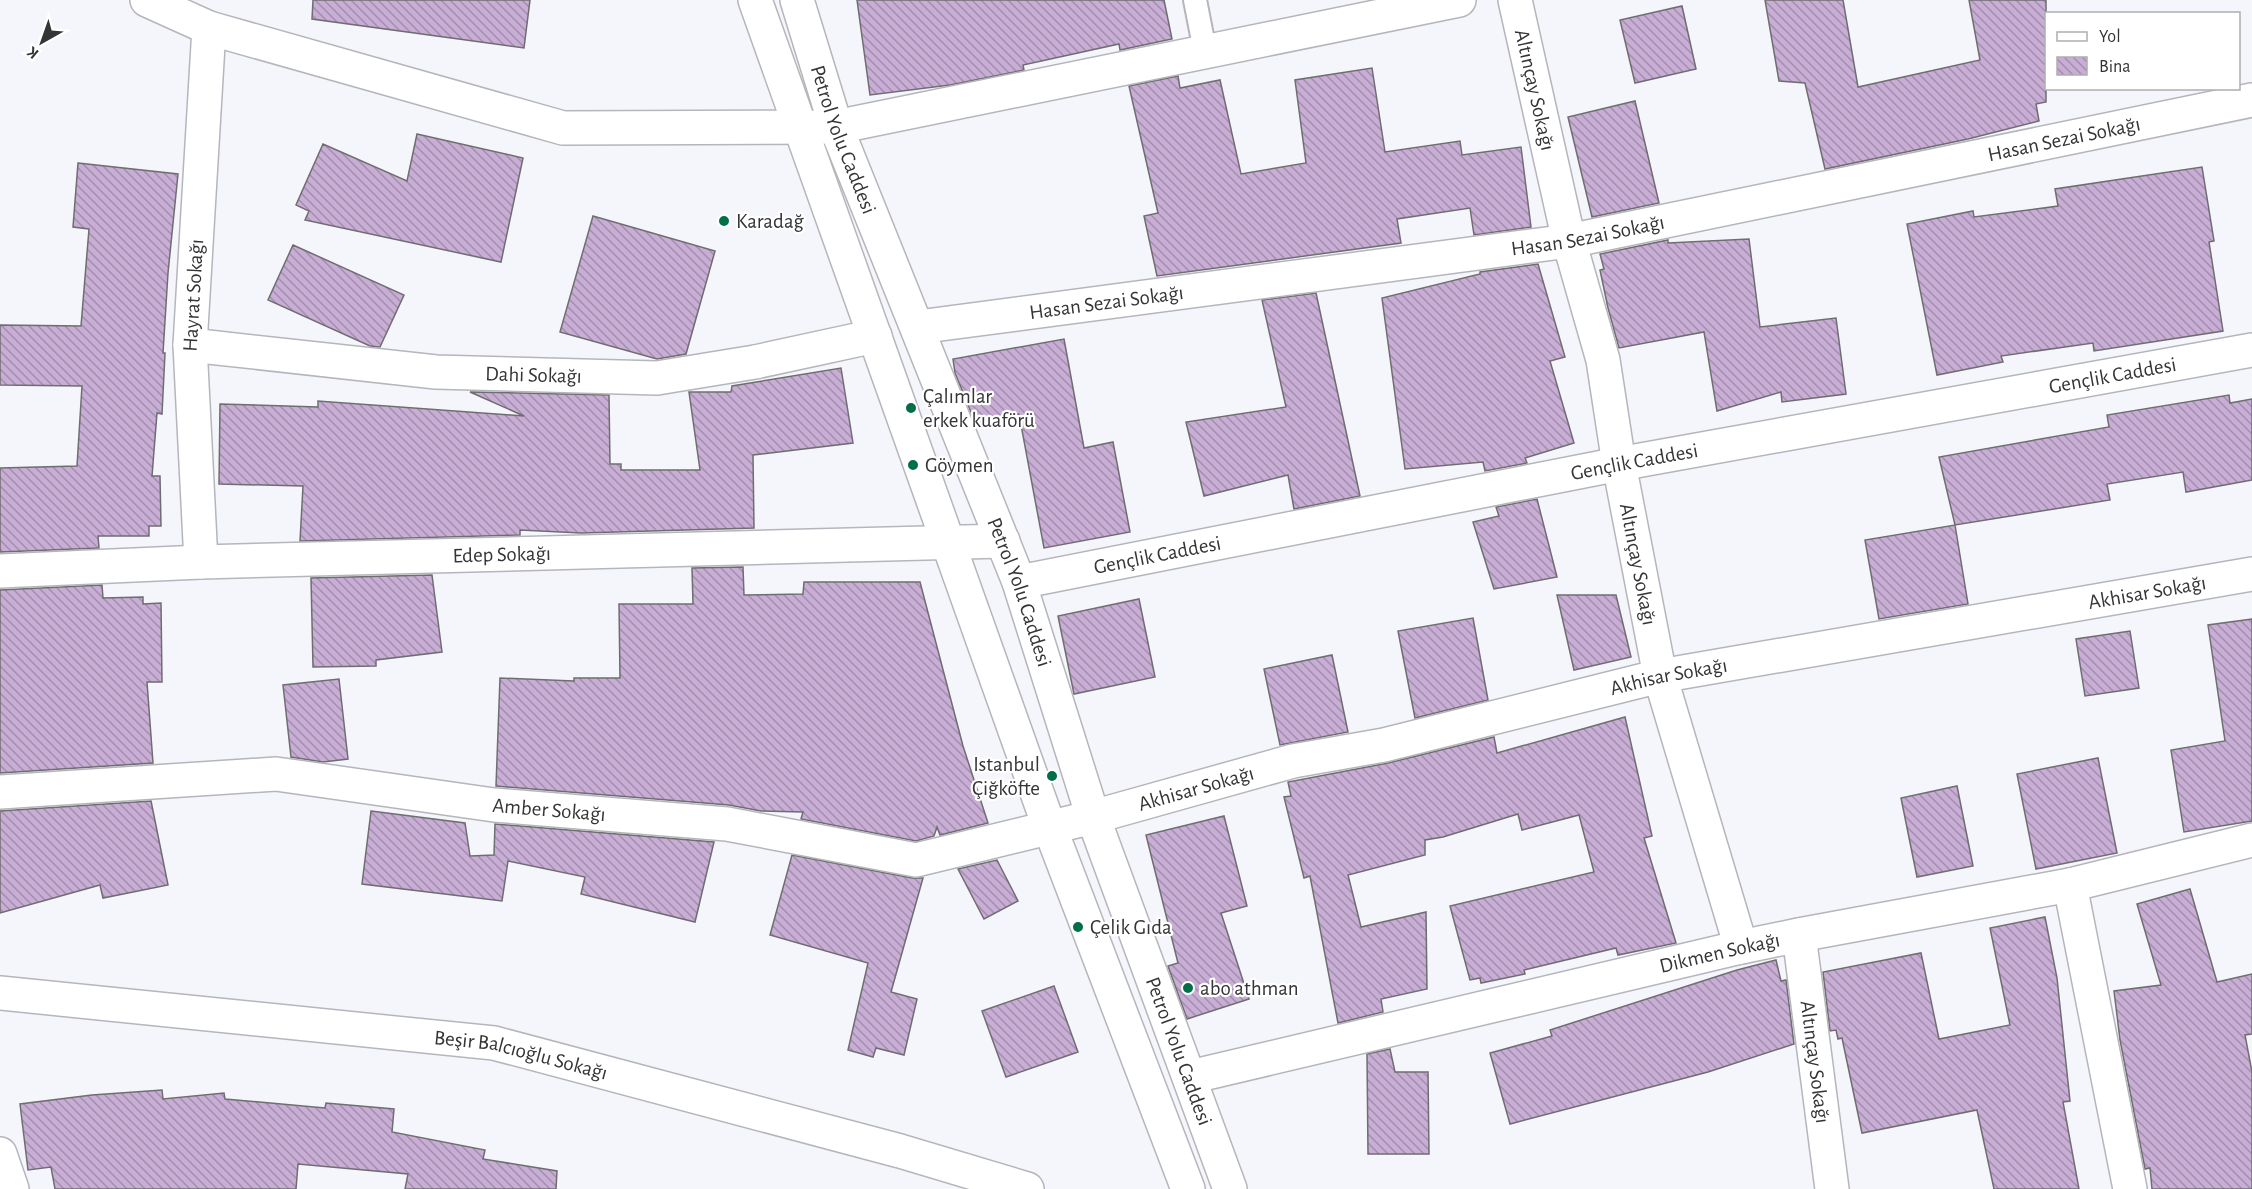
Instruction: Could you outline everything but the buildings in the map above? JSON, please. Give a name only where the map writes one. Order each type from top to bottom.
[{"type":"street","points":[[147,0],[209,28],[563,128],[836,127],[1459,0]]},
{"type":"street","name":"Petrol Yolu Caddesi","points":[[755,0],[1050,828],[1188,1189]]},
{"type":"street","name":"Petrol Yolu Caddesi","points":[[796,0],[836,127],[1019,582],[1093,817],[1230,1189]]},
{"type":"street","name":"Altınçay Sokağı","points":[[1515,0],[1569,241],[1603,360],[1619,464],[1660,676],[1741,947]]},
{"type":"street","name":"Hayrat Sokağı","points":[[201,562],[190,345],[209,28]]},
{"type":"street","name":"Hasan Sezai Sokağı","points":[[918,327],[1569,241],[2252,100]]},
{"type":"street","name":"Dahi Sokağı","points":[[190,345],[436,372],[657,378],[755,362],[875,336]]},
{"type":"street","name":"Gençlik Caddesi","points":[[1019,582],[1619,464],[2252,350]]},
{"type":"street","name":"Edep Sokağı","points":[[0,571],[201,562],[1003,541]]},
{"type":"street","name":"Akhisar Sokağı","points":[[1093,817],[1293,761],[1384,745],[1660,676],[2252,574]]},
{"type":"street","name":"Amber Sokağı","points":[[0,792],[276,774],[494,805],[727,824],[916,860],[1093,817]]},
{"type":"street","name":"Dikmen Sokağı","points":[[1190,1077],[1741,947],[2070,885],[2252,840]]},
{"type":"street","points":[[2070,885],[2130,1189]]},
{"type":"street","name":"Altınçay Sokağı","points":[[1799,935],[1832,1189]]},
{"type":"street","name":"Beşir Balcıoğlu Sokağı","points":[[0,993],[494,1043],[900,1151],[1027,1189]]},
{"type":"street","points":[[0,1154],[12,1189]]},
{"type":"lane","points":[[1195,0],[1205,51]]},
{"type":"place","name":"Karadağ","points":[[724,221]]},
{"type":"place","name":"Çalımlar erkek kuaförü","points":[[911,408]]},
{"type":"place","name":"Göymen","points":[[913,465]]},
{"type":"place","name":"Istanbul Çiğköfte","points":[[1052,776]]},
{"type":"place","name":"Çelik Gıda","points":[[1078,927]]},
{"type":"place","name":"abo athman","points":[[1188,988]]}]
